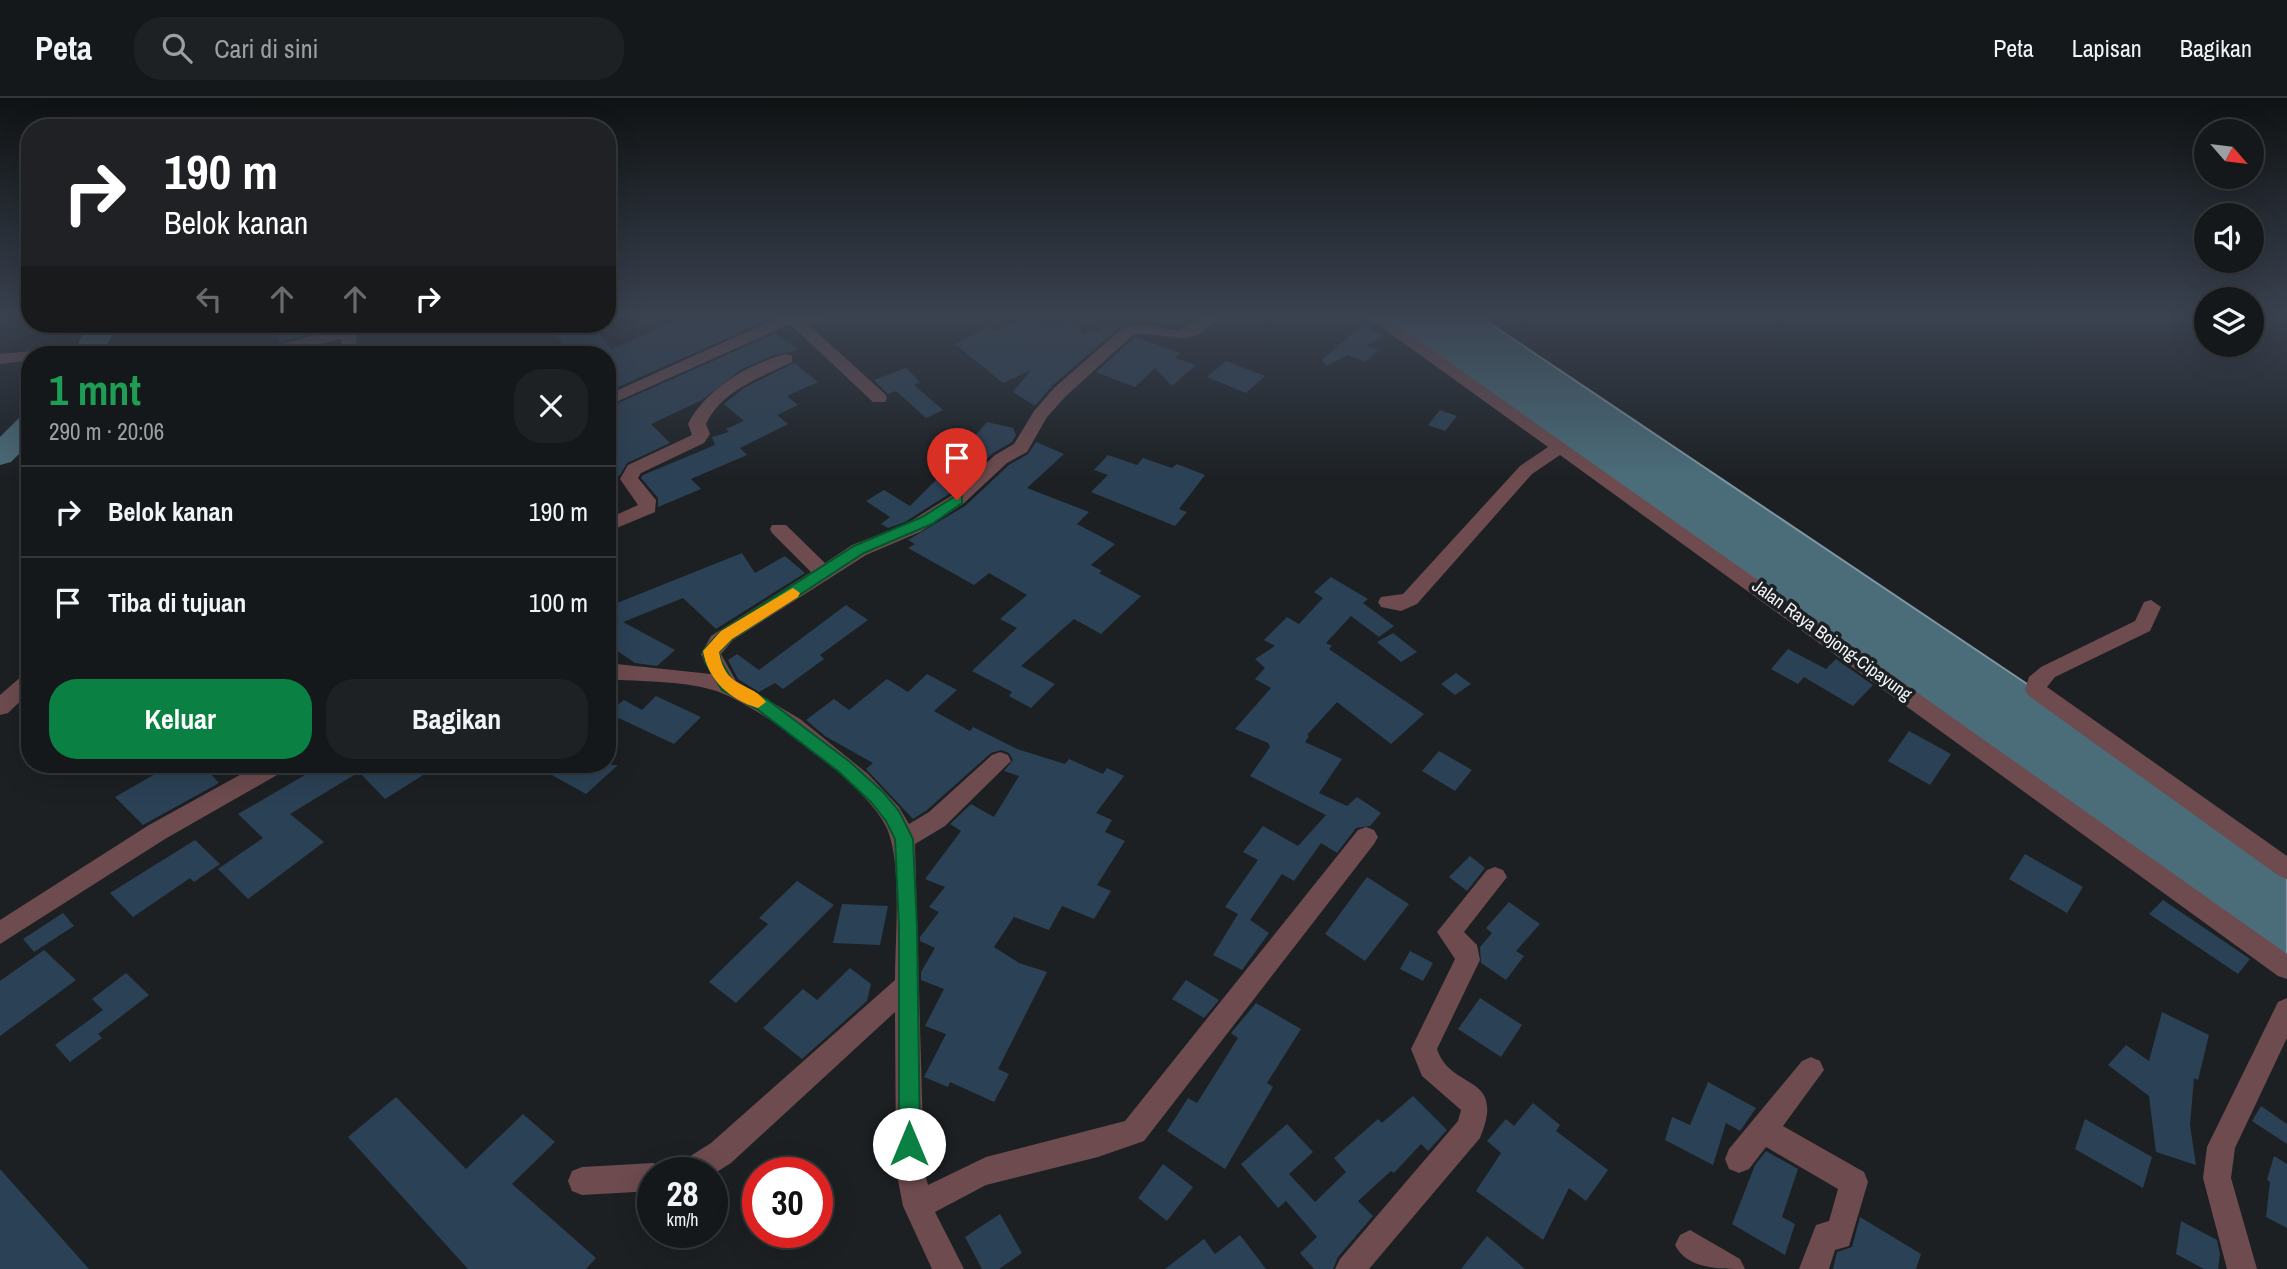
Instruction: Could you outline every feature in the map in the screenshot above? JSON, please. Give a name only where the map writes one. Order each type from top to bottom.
[{"type":"street","points":[[616,397],[676,371]]},
{"type":"street","points":[[616,522],[648,508],[647,500],[629,479],[634,469],[698,439],[701,434],[698,420],[713,401],[730,388],[764,371]]},
{"type":"street","points":[[850,371],[879,398]]},
{"type":"street","points":[[728,686],[713,662],[711,651],[718,641],[859,550],[927,521],[957,500],[1001,459],[1021,448],[1055,398],[1085,371]]},
{"type":"street","name":"Jalan Raya Bojong-Cipayung","points":[[1451,371],[2287,968]]},
{"type":"street","points":[[1388,602],[1401,604],[1410,599],[1525,470],[1559,448]]},
{"type":"street","points":[[779,529],[824,573]]},
{"type":"street","points":[[2151,607],[2143,626],[2048,672],[2036,683],[2036,690],[2287,869]]},
{"type":"street","points":[[616,672],[728,686],[762,705],[844,767],[877,797],[893,816],[904,839],[910,1170],[917,1206],[932,1245],[949,1269]]},
{"type":"street","points":[[0,707],[21,688]]},
{"type":"street","points":[[904,839],[937,819],[1000,761]]},
{"type":"street","points":[[0,933],[168,825],[262,773]]},
{"type":"street","points":[[917,1206],[984,1172],[1077,1146],[1112,1140],[1134,1131],[1366,837]]},
{"type":"street","points":[[1350,1269],[1452,1150],[1475,1117],[1476,1106],[1469,1096],[1432,1069],[1426,1060],[1424,1049],[1467,960],[1468,953],[1449,932],[1495,877]]},
{"type":"street","points":[[715,1157],[908,984]]},
{"type":"street","points":[[2242,1269],[2217,1178],[2217,1165],[2221,1147],[2287,1010]]},
{"type":"street","points":[[1739,1159],[1811,1070]]},
{"type":"street","points":[[1764,1131],[1854,1182],[1839,1236],[1826,1235],[1814,1269]]},
{"type":"street","points":[[582,1181],[637,1178]]},
{"type":"street","points":[[1690,1245],[1730,1269]]},
{"type":"water","points":[[1451,371],[1560,371],[2036,690],[2287,868],[2287,968]]},
{"type":"building","points":[[616,371],[654,371],[616,388]]},
{"type":"building","points":[[691,371],[740,371],[702,400],[651,424],[670,443],[627,463],[620,475],[616,476],[616,404]]},
{"type":"building","points":[[779,371],[804,371],[818,382],[787,396],[798,405],[777,415],[788,424],[740,448],[747,455],[691,479],[701,489],[658,507],[658,498],[641,478],[643,475],[715,445],[712,437],[729,432],[726,429],[744,421],[724,404],[744,388]]},
{"type":"building","points":[[899,371],[909,371],[920,382],[914,385],[943,410],[926,418],[896,391],[888,394],[874,380]]},
{"type":"building","points":[[988,371],[1030,371],[1003,383]]},
{"type":"building","points":[[1030,371],[1070,371],[1035,406],[1013,392]]},
{"type":"building","points":[[1098,371],[1152,371],[1135,387]]},
{"type":"building","points":[[1157,371],[1190,371],[1172,386]]},
{"type":"building","points":[[1215,371],[1251,371],[1265,376],[1246,393],[1207,377]]},
{"type":"building","points":[[1440,410],[1457,416],[1445,431],[1428,425]]},
{"type":"building","points":[[987,422],[1013,428],[1016,435],[1012,442],[993,453],[949,494],[905,522],[888,528],[881,524],[890,517],[866,501],[884,490],[910,506],[941,475],[934,472],[949,460],[953,461]]},
{"type":"building","points":[[1036,442],[1064,454],[1027,488],[1089,512],[1077,524],[1115,544],[1091,565],[1102,571],[1099,573],[1141,596],[1101,634],[1074,619],[1021,666],[1055,684],[1031,708],[1009,696],[1012,692],[972,671],[1017,628],[1000,619],[1027,595],[989,573],[974,585],[908,548],[915,544],[908,540],[965,506],[1009,465],[1028,454]]},
{"type":"building","points":[[1108,455],[1137,465],[1143,458],[1172,468],[1177,464],[1205,475],[1179,509],[1187,512],[1175,526],[1091,492],[1108,475],[1094,470]]},
{"type":"building","points":[[742,553],[755,573],[785,556],[805,573],[716,629],[683,598],[623,622],[675,650],[657,666],[635,663],[616,650],[616,603]]},
{"type":"building","points":[[1331,577],[1368,599],[1363,603],[1394,626],[1379,637],[1351,616],[1326,643],[1332,646],[1329,649],[1424,714],[1391,744],[1337,702],[1307,735],[1309,736],[1305,742],[1342,759],[1319,793],[1347,806],[1357,797],[1381,813],[1370,826],[1356,828],[1337,853],[1321,843],[1294,881],[1282,874],[1250,920],[1269,933],[1242,970],[1213,955],[1238,914],[1225,907],[1258,860],[1243,852],[1263,826],[1298,846],[1326,815],[1250,776],[1270,747],[1268,743],[1235,729],[1271,688],[1255,679],[1265,668],[1255,659],[1275,646],[1264,640],[1287,617],[1299,624],[1323,598],[1314,592]]},
{"type":"building","points":[[846,605],[868,620],[820,655],[824,659],[783,689],[775,683],[759,692],[738,679],[728,660],[737,654],[759,670]]},
{"type":"building","points":[[1393,633],[1417,652],[1401,662],[1377,642]]},
{"type":"building","points":[[1788,649],[1826,669],[1836,659],[1873,685],[1853,706],[1804,677],[1798,684],[1771,669]]},
{"type":"building","points":[[1456,673],[1471,684],[1455,695],[1441,684]]},
{"type":"building","points":[[927,674],[957,690],[934,711],[970,731],[973,727],[1017,749],[1065,764],[1069,759],[1103,774],[1107,768],[1124,776],[1096,813],[1112,820],[1105,832],[1125,841],[1097,885],[1111,891],[1094,919],[1062,906],[1049,930],[1014,917],[994,947],[1019,963],[1047,972],[998,1069],[1009,1074],[994,1102],[950,1082],[948,1087],[924,1077],[946,1034],[925,1026],[944,989],[921,980],[921,972],[935,948],[920,941],[920,937],[939,912],[929,907],[945,887],[925,879],[961,831],[950,824],[971,804],[994,817],[1019,776],[1004,771],[1013,760],[1009,753],[1001,750],[991,753],[927,810],[913,819],[866,769],[873,763],[825,736],[806,720],[834,699],[849,710],[887,679],[908,692]]},
{"type":"building","points":[[656,696],[701,717],[674,744],[616,717],[616,706],[624,700],[642,710]]},
{"type":"building","points":[[1909,731],[1951,754],[1930,785],[1888,761]]},
{"type":"building","points":[[1439,751],[1472,770],[1455,791],[1422,771]]},
{"type":"building","points":[[157,773],[210,773],[219,783],[143,825],[115,797]]},
{"type":"building","points":[[308,773],[357,773],[290,814],[324,842],[248,899],[218,869],[263,838],[238,814]]},
{"type":"building","points":[[360,773],[426,773],[385,799]]},
{"type":"building","points":[[548,773],[609,773],[586,794]]},
{"type":"building","points":[[195,840],[220,864],[194,882],[190,878],[133,917],[110,893]]},
{"type":"building","points":[[2025,854],[2083,887],[2067,913],[2009,879]]},
{"type":"building","points":[[1470,856],[1485,868],[1467,891],[1449,877]]},
{"type":"building","points":[[1367,877],[1409,904],[1365,961],[1325,934]]},
{"type":"building","points":[[797,881],[834,905],[736,1003],[709,982],[768,924],[759,918]]},
{"type":"building","points":[[2163,900],[2250,959],[2238,974],[2149,914]]},
{"type":"building","points":[[1509,902],[1540,924],[1516,951],[1524,956],[1506,980],[1481,963],[1480,947],[1492,933],[1486,928]]},
{"type":"building","points":[[842,904],[888,906],[880,945],[833,943]]},
{"type":"building","points":[[63,913],[74,926],[34,952],[23,939]]},
{"type":"building","points":[[44,950],[76,980],[0,1036],[0,981]]},
{"type":"building","points":[[1410,951],[1433,963],[1423,981],[1400,969]]},
{"type":"building","points":[[850,968],[871,984],[867,1001],[802,1059],[763,1028],[803,989],[817,1000]]},
{"type":"building","points":[[126,973],[149,995],[98,1034],[102,1038],[70,1062],[55,1045],[103,1010],[92,999]]},
{"type":"building","points":[[1186,980],[1219,1000],[1204,1018],[1172,999]]},
{"type":"building","points":[[1480,998],[1522,1025],[1501,1057],[1458,1029]]},
{"type":"building","points":[[1256,1003],[1301,1029],[1267,1083],[1273,1087],[1225,1169],[1167,1131],[1188,1098],[1197,1103],[1238,1038],[1231,1033]]},
{"type":"building","points":[[2162,1012],[2209,1035],[2198,1080],[2194,1078],[2190,1125],[2196,1165],[2156,1152],[2149,1096],[2108,1065],[2126,1045],[2149,1061]]},
{"type":"building","points":[[1708,1082],[1756,1108],[1740,1131],[1726,1123],[1713,1165],[1665,1140],[1672,1117],[1690,1125]]},
{"type":"building","points":[[1413,1096],[1447,1130],[1428,1151],[1421,1144],[1394,1173],[1391,1171],[1358,1201],[1373,1216],[1338,1257],[1333,1269],[1314,1269],[1300,1253],[1317,1237],[1286,1201],[1278,1208],[1241,1164],[1287,1124],[1313,1152],[1289,1174],[1315,1202],[1346,1172],[1334,1158],[1378,1119],[1382,1123]]},
{"type":"building","points":[[396,1097],[466,1169],[523,1114],[555,1142],[512,1184],[596,1258],[586,1269],[468,1269],[348,1137]]},
{"type":"building","points":[[1533,1103],[1560,1125],[1556,1131],[1608,1170],[1586,1201],[1569,1188],[1543,1240],[1476,1191],[1501,1153],[1487,1141],[1506,1119],[1514,1126]]},
{"type":"building","points":[[2261,1106],[2287,1124],[2287,1144],[2252,1121]]},
{"type":"building","points":[[2085,1119],[2152,1157],[2143,1188],[2075,1149]]},
{"type":"building","points":[[1766,1151],[1798,1169],[1782,1217],[1795,1224],[1785,1255],[1732,1224],[1755,1165]]},
{"type":"building","points":[[2274,1156],[2287,1164],[2287,1228],[2266,1217],[2270,1182],[2267,1180]]},
{"type":"building","points":[[1163,1164],[1193,1187],[1167,1221],[1138,1198]]},
{"type":"building","points":[[0,1169],[89,1269],[0,1269]]},
{"type":"building","points":[[1000,1214],[1022,1253],[999,1269],[982,1269],[965,1237]]},
{"type":"building","points":[[1860,1217],[1921,1254],[1916,1269],[1833,1269],[1837,1252],[1852,1247]]},
{"type":"building","points":[[2181,1221],[2217,1240],[2220,1254],[2218,1269],[2204,1269],[2176,1254]]},
{"type":"building","points":[[1240,1235],[1266,1269],[1165,1269],[1204,1239],[1215,1254]]},
{"type":"building","points":[[1487,1236],[1525,1269],[1461,1269]]},
{"type":"waterway","points":[[0,455],[21,434]]},
{"type":"slow traffic","points":[[758,702],[728,686],[713,662],[711,651],[726,635],[793,593]]},
{"type":"route","points":[[909,1144],[908,927],[904,839],[893,816],[877,797],[844,767],[762,705],[728,686],[713,662],[711,651],[726,635],[859,550],[927,521],[957,500]]}]
